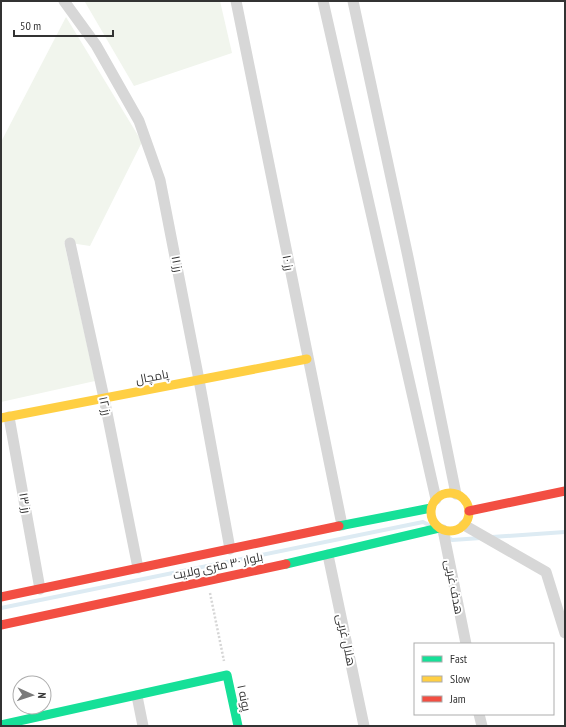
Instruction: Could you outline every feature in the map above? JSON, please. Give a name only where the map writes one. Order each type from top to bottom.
[{"type":"main road","name":"پامچال","points":[[5,417],[308,359]]},
{"type":"main road","points":[[469,511],[565,491]]},
{"type":"main road","points":[[445,493],[456,494],[464,498],[468,504],[468,519],[458,530],[450,532],[441,529],[434,523],[431,516],[433,504],[445,493]]},
{"type":"main road","name":"بلوار ۳۰ متری ولایت","points":[[1,625],[207,581],[328,542],[342,525],[433,504]]},
{"type":"main road","name":"بلوار ۳۰ متری ولایت","points":[[1,597],[230,549],[328,542],[441,529]]},
{"type":"main road","points":[[1,725],[39,721],[227,675]]},
{"type":"main road","name":"پونه ۱","points":[[227,675],[238,726]]},
{"type":"street","name":"رز ۱۱","points":[[64,1],[96,45],[139,120],[160,180],[230,549]]},
{"type":"street","name":"رز ۱۰","points":[[236,1],[342,525]]},
{"type":"street","points":[[323,1],[433,504]]},
{"type":"street","points":[[353,1],[405,242],[456,494]]},
{"type":"street","name":"رز ۱۲","points":[[70,243],[104,398],[138,568]]},
{"type":"street","name":"رز ۱۳","points":[[5,417],[40,589]]},
{"type":"street","points":[[464,525],[546,572],[565,633]]},
{"type":"street","name":"هدف غربی","points":[[441,529],[466,643]]},
{"type":"street","name":"هلال غربی","points":[[328,542],[364,726]]},
{"type":"street","points":[[137,696],[143,726]]},
{"type":"street","points":[[479,715],[482,726]]},
{"type":"path","points":[[207,581],[227,675]]},
{"type":"shaded area","points":[[220,1],[232,53],[134,86],[85,2]]},
{"type":"shaded area","points":[[66,17],[142,142],[90,246],[64,242],[95,381],[1,402],[1,142]]},
{"type":"waterway","points":[[1,608],[423,522],[429,525]]},
{"type":"waterway","points":[[492,537],[565,532]]},
{"type":"waterway","points":[[447,536],[452,540],[481,538]]},
{"type":"traffic: fast","points":[[339,526],[431,508]]},
{"type":"traffic: fast","points":[[286,564],[439,528]]},
{"type":"traffic: fast","points":[[1,725],[227,675],[238,726]]},
{"type":"traffic: slow","points":[[1,418],[307,359]]},
{"type":"traffic: slow","points":[[446,493],[454,493],[464,498],[468,505],[469,512],[468,519],[464,526],[454,531],[446,531],[436,526],[434,523],[431,516],[431,508],[436,498],[439,496],[446,493]]},
{"type":"traffic: jam","points":[[469,511],[565,491]]},
{"type":"traffic: jam","points":[[1,597],[339,526]]},
{"type":"traffic: jam","points":[[1,625],[286,564]]}]
